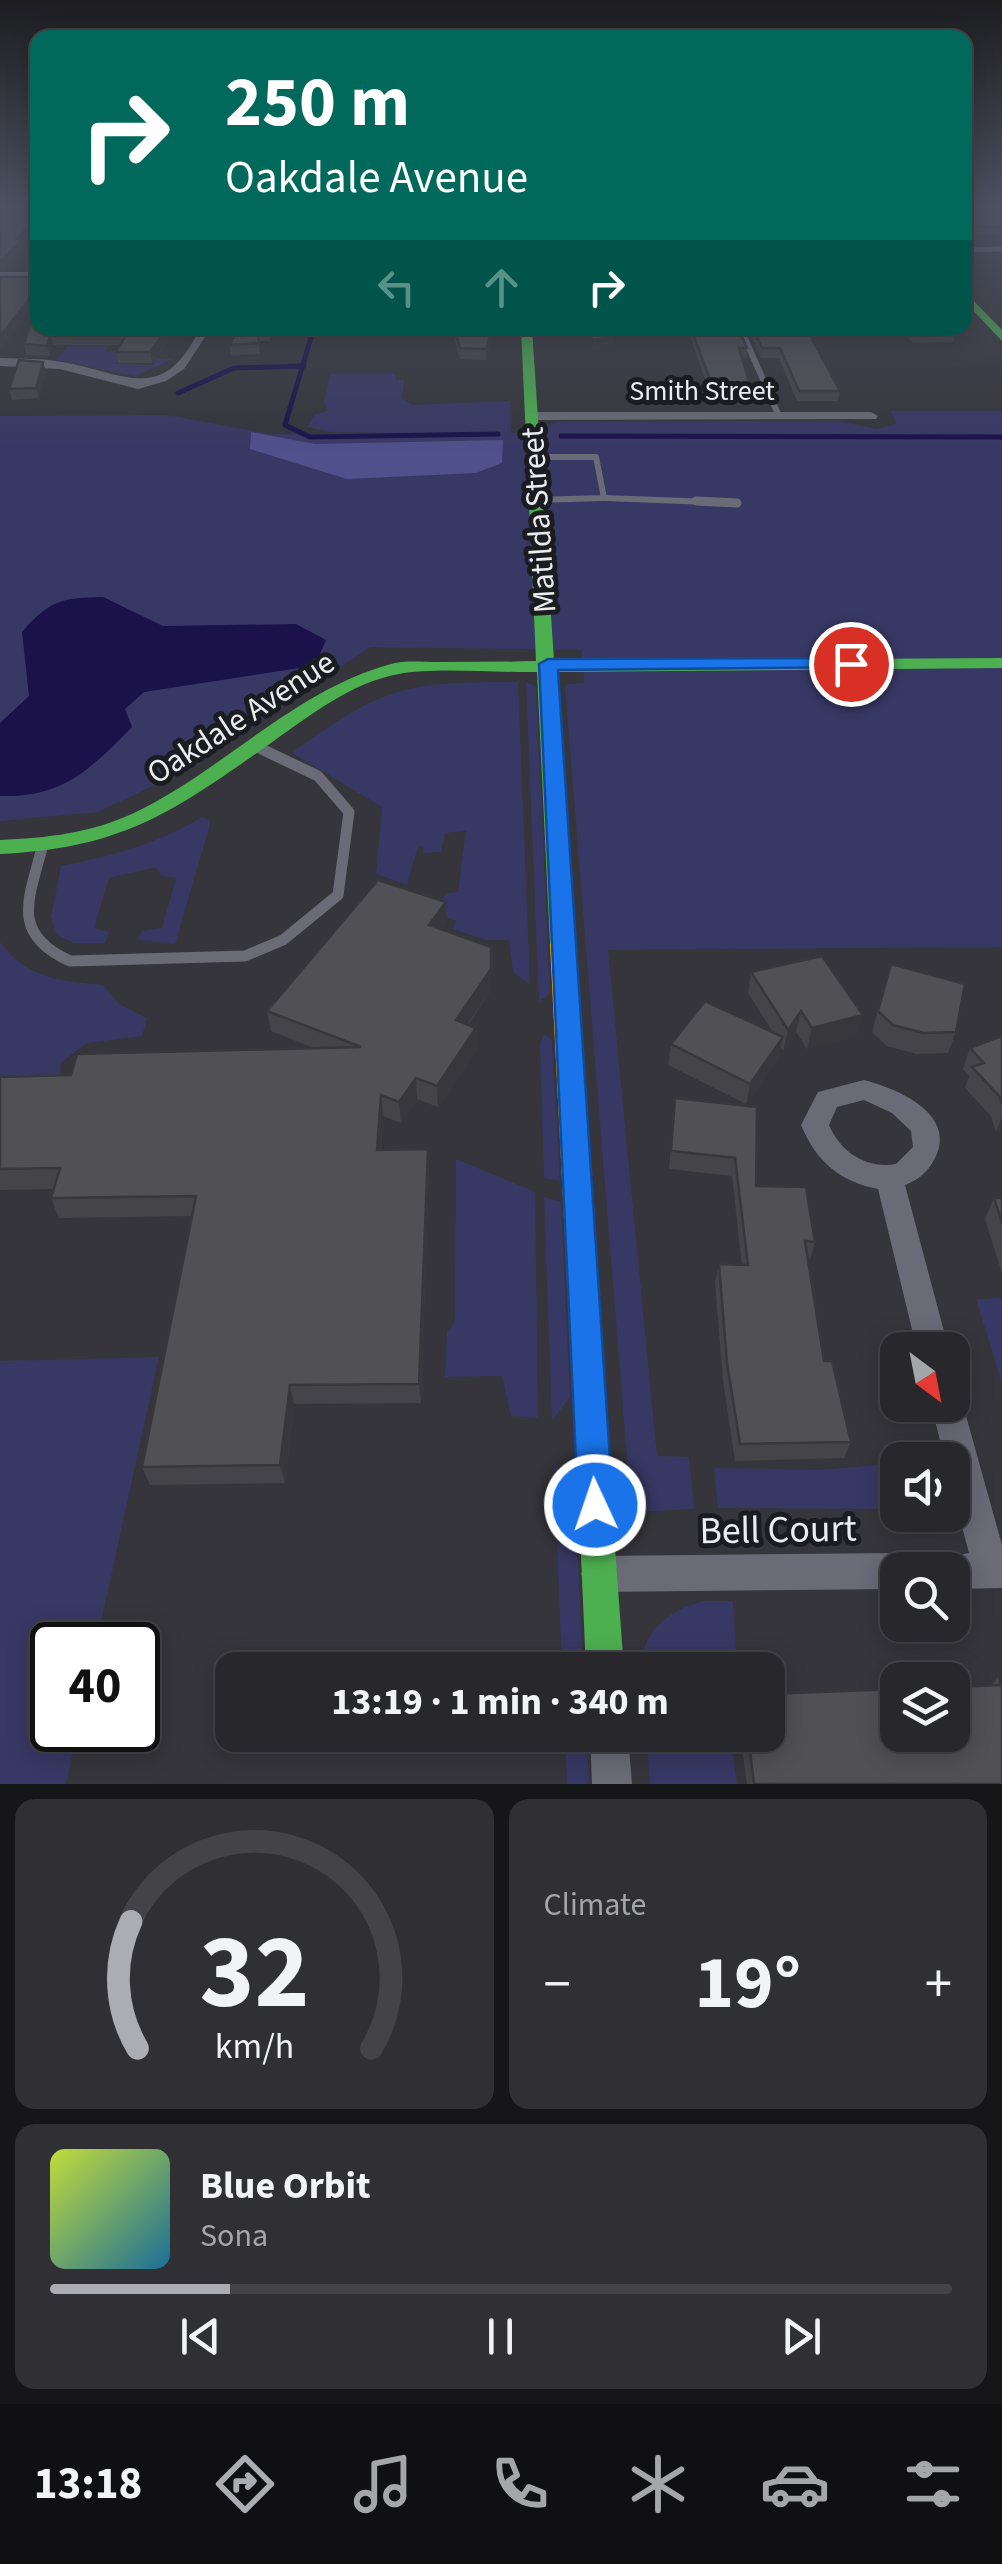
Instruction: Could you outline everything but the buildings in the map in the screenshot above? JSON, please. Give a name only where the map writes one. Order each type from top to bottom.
[{"type":"street","points":[[972,302],[1002,337]]},
{"type":"street","points":[[0,362],[60,366],[138,384],[150,383],[189,360],[201,335]]},
{"type":"street","name":"Matilda Street","points":[[526,335],[604,1652]]},
{"type":"street","name":"Smith Street","points":[[532,416],[872,416]]},
{"type":"street","name":"Oakdale Avenue","points":[[0,848],[42,848],[96,838],[144,820],[336,691],[397,668],[1002,663]]},
{"type":"street","points":[[889,1177],[928,1332]]},
{"type":"street","points":[[953,1422],[997,1570],[970,1571]]},
{"type":"street","name":"Bell Court","points":[[600,1574],[880,1571]]},
{"type":"street","points":[[610,1752],[612,1784]]},
{"type":"lane","points":[[743,335],[779,416]]},
{"type":"lane","points":[[534,457],[596,458],[604,498]]},
{"type":"lane","points":[[537,500],[604,498],[737,503]]},
{"type":"lane","points":[[42,848],[28,899],[29,928],[44,948],[70,962],[245,956],[283,940],[338,896],[349,812],[318,776],[255,745]]},
{"type":"shaded area","points":[[109,345],[106,351],[123,352],[115,364],[154,365],[156,359],[173,359],[135,376],[57,360],[67,346]]},
{"type":"shaded area","points":[[331,374],[395,374],[396,380],[404,380],[402,398],[412,405],[510,401],[511,433],[544,432],[547,425],[559,422],[838,421],[877,429],[896,424],[891,411],[1002,411],[1002,947],[608,950],[657,1456],[689,1457],[694,1509],[638,1512],[630,1495],[565,688],[567,684],[584,683],[582,650],[370,647],[197,765],[98,812],[0,821],[0,416],[167,415],[269,434],[400,433],[331,432],[307,427],[315,414],[328,411],[324,402]]},
{"type":"shaded area","points":[[251,432],[315,444],[503,440],[502,463],[476,473],[347,479],[250,449]]},
{"type":"shaded area","points":[[103,597],[163,626],[296,624],[326,640],[319,656],[299,668],[144,692],[125,709],[132,727],[89,768],[41,792],[0,796],[0,723],[29,696],[22,632],[57,603]]},
{"type":"shaded area","points":[[518,682],[530,985],[513,972],[509,940],[485,940],[452,929],[456,921],[429,911],[448,893],[458,892],[466,831],[445,833],[441,852],[423,853],[424,847],[418,846],[407,885],[376,874],[382,807],[292,753],[350,714],[397,692],[448,684]]},
{"type":"shaded area","points":[[526,682],[536,686],[550,994],[539,1002]]},
{"type":"shaded area","points":[[202,817],[209,820],[209,828],[175,944],[138,940],[142,931],[162,928],[176,878],[161,876],[156,867],[109,878],[94,928],[109,932],[105,943],[74,943],[57,935],[51,917],[61,866],[134,848]]},
{"type":"shaded area","points":[[0,942],[33,971],[103,985],[119,1004],[147,1018],[142,1036],[87,1043],[60,1063],[61,1078],[0,1095]]},
{"type":"shaded area","points":[[544,1034],[552,1040],[560,1181],[544,1178],[540,1044]]},
{"type":"shaded area","points":[[456,1159],[535,1192],[538,1418],[511,1416],[502,1376],[445,1377],[447,1332],[455,1322]]},
{"type":"shaded area","points":[[544,1197],[561,1202],[570,1397],[552,1421]]},
{"type":"shaded area","points":[[1002,1298],[1002,1383],[976,1299]]},
{"type":"shaded area","points":[[159,1357],[101,1622],[30,1622],[30,1752],[73,1752],[66,1784],[0,1784],[0,1361]]},
{"type":"shaded area","points":[[554,1465],[564,1471],[575,1491],[582,1652],[561,1652]]},
{"type":"shaded area","points":[[880,1465],[880,1509],[718,1508],[714,1468],[821,1470]]},
{"type":"shaded area","points":[[703,1601],[733,1601],[736,1652],[643,1652],[659,1624],[679,1610]]},
{"type":"shaded area","points":[[566,1752],[588,1752],[589,1784],[567,1784]]},
{"type":"shaded area","points":[[647,1752],[732,1752],[737,1784],[650,1784]]},
{"type":"waterway","points":[[302,366],[312,335]]},
{"type":"waterway","points":[[178,393],[234,368],[302,366]]},
{"type":"waterway","points":[[302,366],[285,425],[310,437],[498,434]]},
{"type":"waterway","points":[[561,436],[1002,437]]},
{"type":"traffic: fast","points":[[972,303],[1002,337]]},
{"type":"traffic: fast","points":[[526,335],[562,944]]},
{"type":"traffic: fast","points":[[0,847],[52,844],[99,834],[140,818],[178,798],[333,693],[397,668],[1002,663]]},
{"type":"traffic: fast","points":[[597,1534],[604,1652]]},
{"type":"traffic: slow","points":[[562,944],[597,1534]]},
{"type":"route","points":[[595,1505],[548,664],[851,664]]}]
